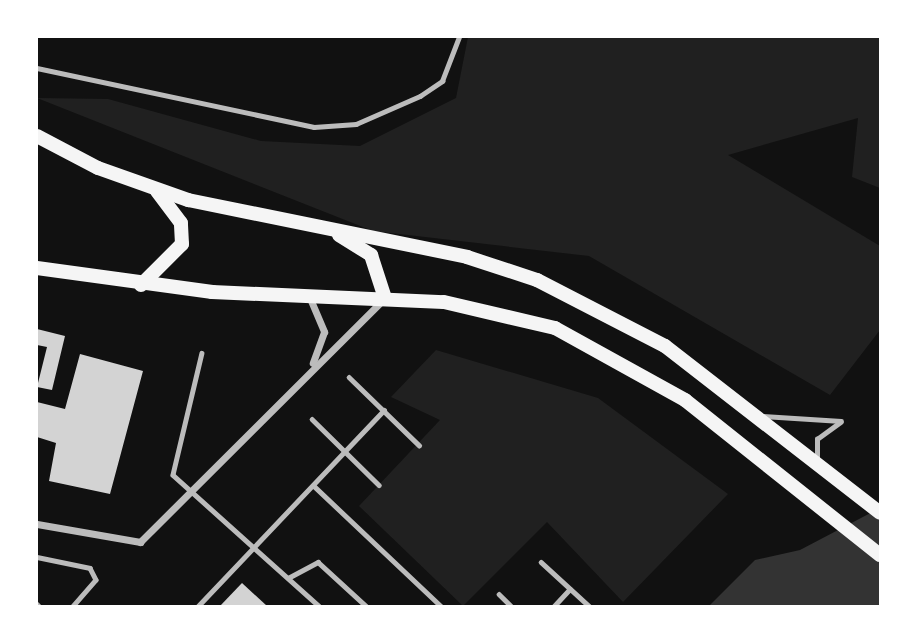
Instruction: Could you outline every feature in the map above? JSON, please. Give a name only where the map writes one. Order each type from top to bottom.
[{"type":"main road","points":[[37,136],[156,190],[467,257],[537,280],[665,346],[757,414],[880,513]]},
{"type":"main road","points":[[141,285],[182,244],[181,223],[156,190]]},
{"type":"main road","points":[[332,230],[371,255],[385,298]]},
{"type":"main road","points":[[37,268],[141,285],[385,298],[504,315],[603,351],[685,400],[880,555]]},
{"type":"street","points":[[308,294],[324,332],[313,363]]},
{"type":"street","points":[[37,524],[131,545],[191,491],[313,363],[334,352],[385,298]]},
{"type":"lane","points":[[37,68],[314,127],[356,124],[420,96],[442,81],[459,37]]},
{"type":"lane","points":[[202,354],[173,475],[319,606]]},
{"type":"lane","points":[[349,376],[419,445]]},
{"type":"lane","points":[[198,606],[384,410]]},
{"type":"lane","points":[[757,414],[841,421],[817,439],[817,461]]},
{"type":"lane","points":[[312,419],[379,485]]},
{"type":"lane","points":[[314,486],[441,606]]},
{"type":"lane","points":[[37,557],[90,568],[96,579],[73,606]]},
{"type":"lane","points":[[288,578],[318,562],[366,606]]},
{"type":"lane","points":[[541,562],[589,606]]},
{"type":"lane","points":[[554,606],[570,589]]},
{"type":"lane","points":[[499,594],[512,606]]},
{"type":"shaded area","points":[[468,37],[880,37],[880,188],[852,177],[858,118],[728,155],[880,246],[880,330],[830,395],[589,256],[373,231],[37,98],[108,99],[261,141],[360,146],[456,98]]},
{"type":"shaded area","points":[[436,350],[598,398],[728,494],[623,602],[547,522],[463,606],[359,506],[440,420],[391,397]]},
{"type":"shaded area","points":[[880,508],[880,606],[709,606],[755,560],[800,550]]},
{"type":"building","points":[[37,329],[65,336],[52,390],[37,387],[47,347],[37,345]]},
{"type":"building","points":[[80,354],[143,371],[110,494],[49,481],[56,443],[37,437],[37,402],[65,409]]},
{"type":"building","points":[[242,583],[267,606],[220,606]]}]
